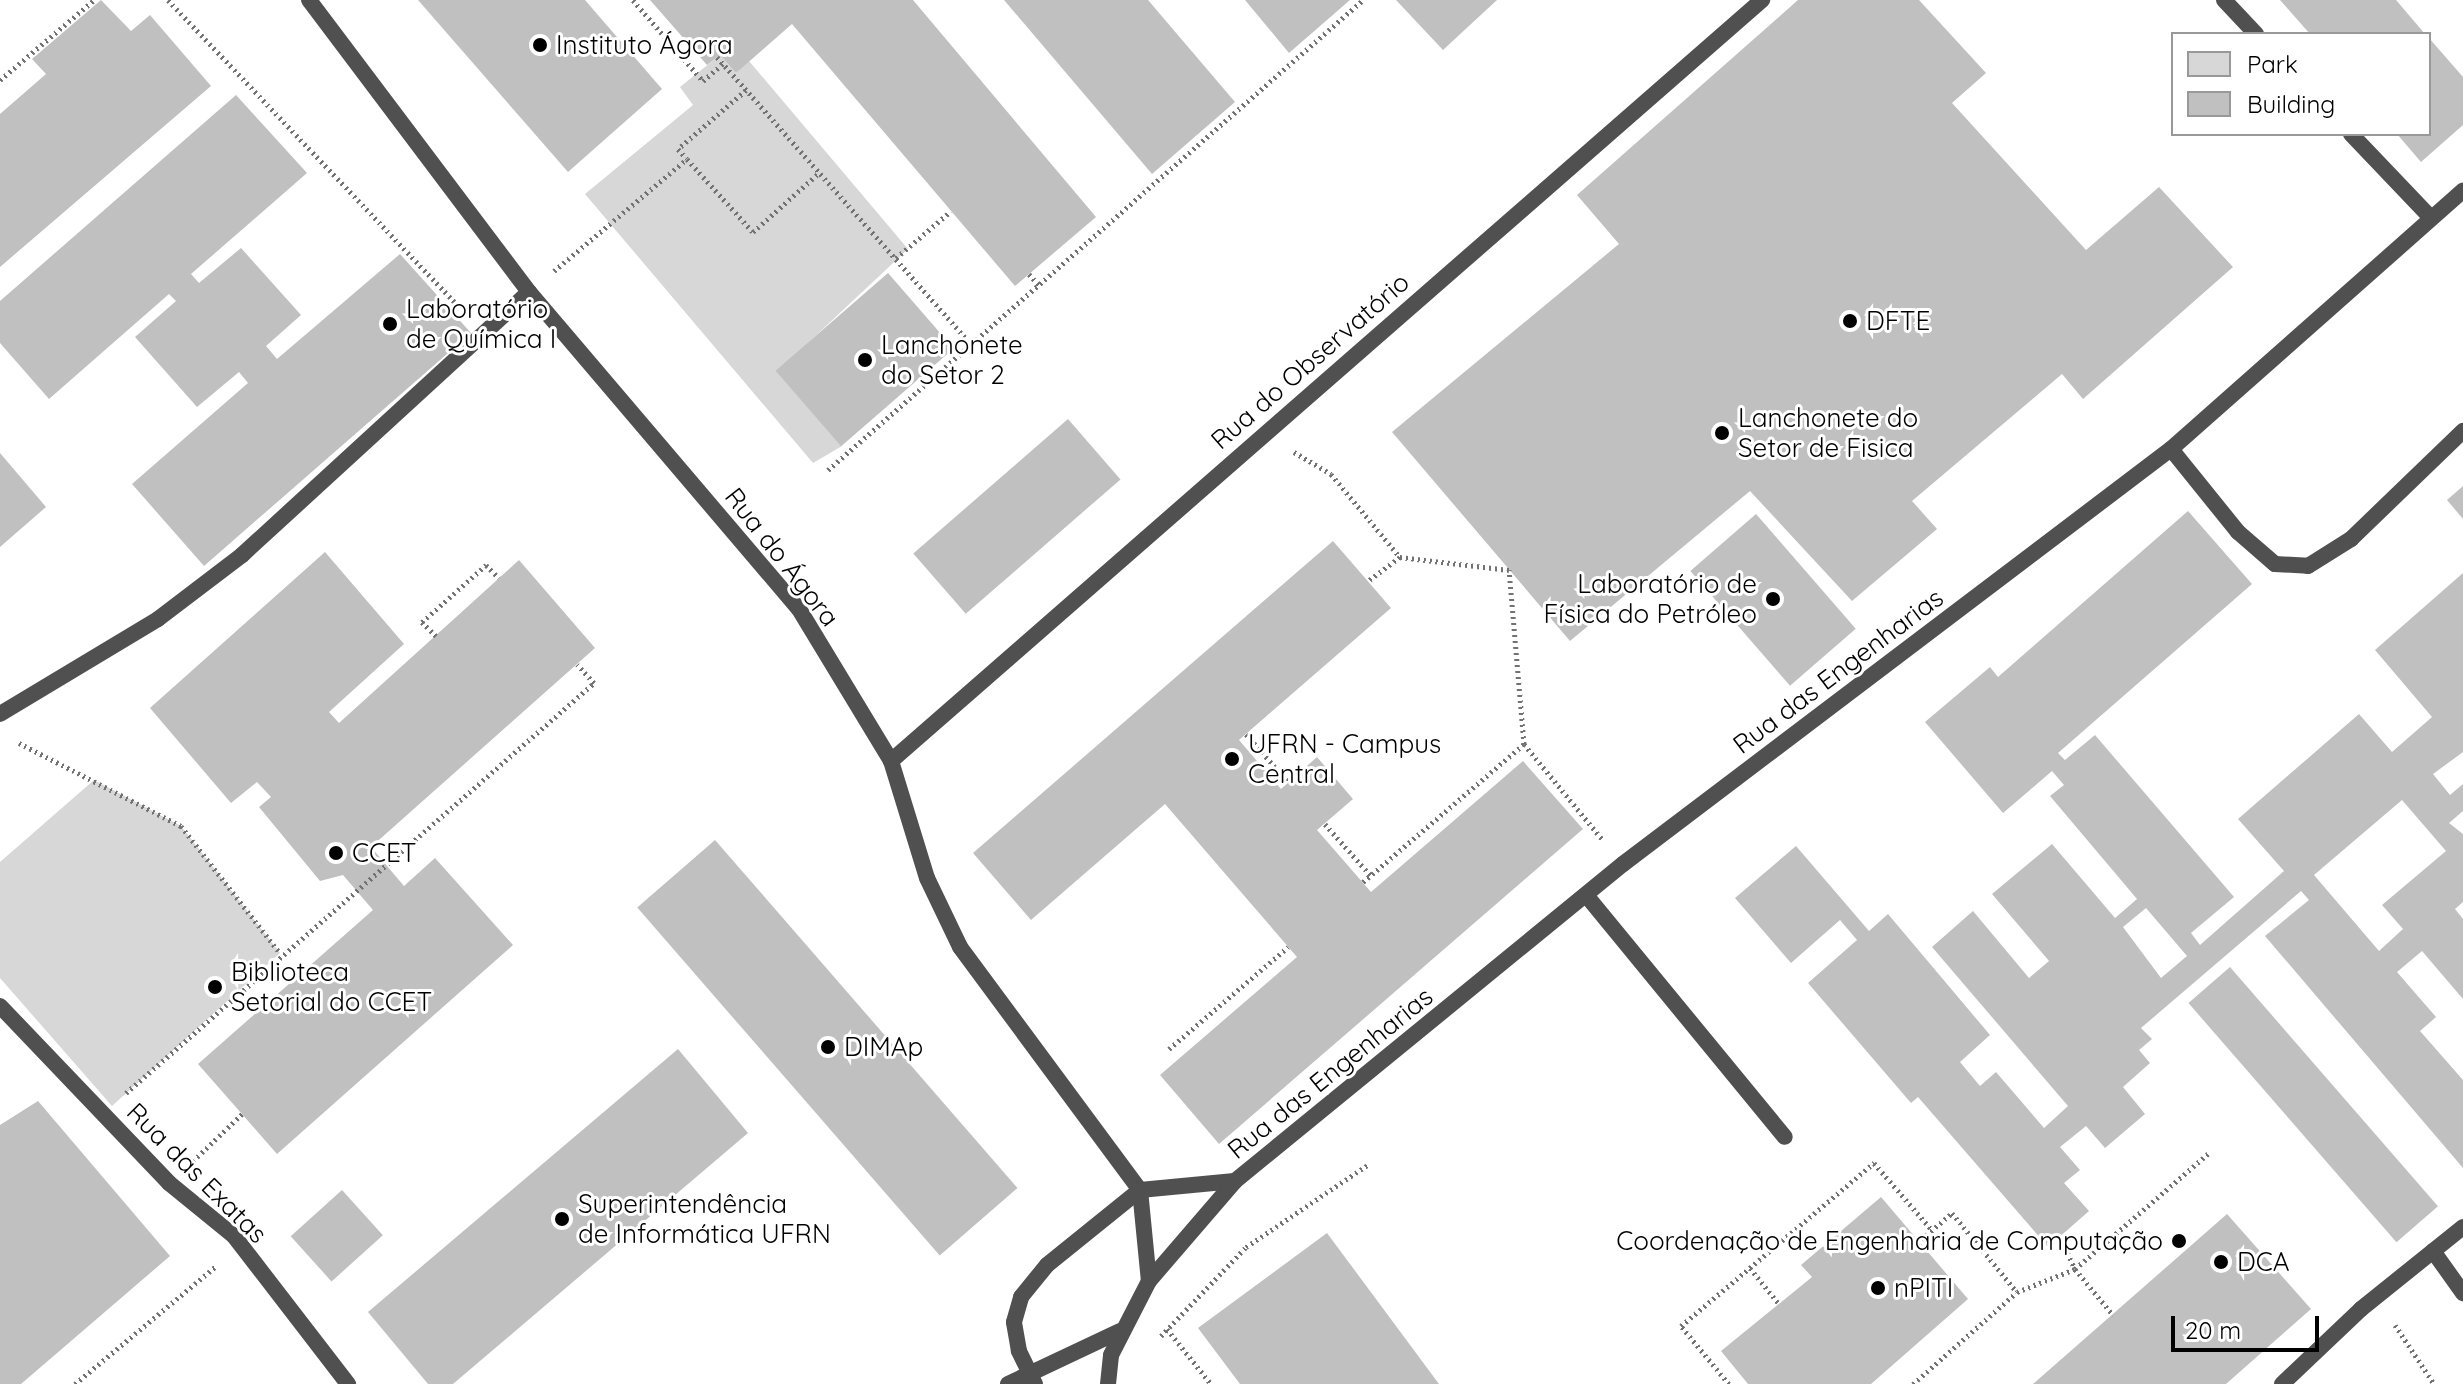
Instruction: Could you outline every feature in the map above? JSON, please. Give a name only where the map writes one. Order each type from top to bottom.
[{"type":"lane","name":"Rua do Ágora","points":[[309,0],[529,292],[799,609],[891,761],[927,878],[960,947],[1140,1190]]},
{"type":"lane","name":"Rua do Observatório","points":[[891,761],[1762,0]]},
{"type":"lane","points":[[2224,0],[2254,32]]},
{"type":"lane","points":[[2353,136],[2429,216]]},
{"type":"lane","name":"Rua das Engenharias","points":[[1108,1384],[1120,1331],[1149,1281],[1235,1181],[1623,864],[2171,449],[2429,216],[2463,191]]},
{"type":"lane","points":[[0,714],[158,619],[242,555],[529,292]]},
{"type":"lane","points":[[2171,449],[2211,502],[2275,564],[2308,566],[2351,539],[2463,431]]},
{"type":"lane","points":[[1586,895],[1785,1137]]},
{"type":"lane","name":"Rua das Exatas","points":[[0,1006],[169,1183],[241,1244],[348,1384]]},
{"type":"lane","name":"Rua das Engenharias","points":[[1140,1190],[1235,1181]]},
{"type":"lane","points":[[1140,1190],[1149,1281]]},
{"type":"lane","points":[[1032,1378],[1014,1322],[1021,1297],[1047,1265],[1140,1190]]},
{"type":"lane","points":[[2282,1384],[2361,1309],[2463,1227]]},
{"type":"lane","points":[[2433,1251],[2463,1293]]},
{"type":"lane","points":[[1008,1384],[1032,1378],[1120,1331]]},
{"type":"path","points":[[0,80],[94,0]]},
{"type":"path","points":[[168,0],[470,318]]},
{"type":"path","points":[[633,0],[703,81],[724,63]]},
{"type":"path","points":[[828,470],[1363,0]]},
{"type":"path","points":[[1302,42],[1308,49]]},
{"type":"path","points":[[717,57],[971,344]]},
{"type":"path","points":[[746,90],[678,149],[753,232],[819,173]]},
{"type":"path","points":[[529,292],[687,159]]},
{"type":"path","points":[[1165,163],[1170,170]]},
{"type":"path","points":[[896,258],[951,211]]},
{"type":"path","points":[[1029,274],[1039,286]]},
{"type":"path","points":[[1263,434],[1331,474],[1400,557],[1509,570],[1524,744],[1623,864]]},
{"type":"path","points":[[1368,581],[1400,557]]},
{"type":"path","points":[[436,636],[422,622],[486,565],[499,578]]},
{"type":"path","points":[[148,1072],[280,953],[594,683],[577,664]]},
{"type":"path","points":[[1246,734],[1288,782]]},
{"type":"path","points":[[13,740],[181,826],[280,953]]},
{"type":"path","points":[[1363,882],[1524,744]]},
{"type":"path","points":[[1325,824],[1371,876]]},
{"type":"path","points":[[1169,1049],[1288,947]]},
{"type":"path","points":[[169,1183],[243,1113]]},
{"type":"path","points":[[1913,1384],[2017,1292],[2075,1269],[2209,1153]]},
{"type":"path","points":[[1729,1384],[1681,1326],[1874,1163],[1932,1230]]},
{"type":"path","points":[[1158,1340],[1246,1247],[1369,1164]]},
{"type":"path","points":[[1917,1243],[1952,1213],[2017,1292]]},
{"type":"path","points":[[75,1384],[241,1244]]},
{"type":"path","points":[[2065,1247],[2075,1269],[2113,1315]]},
{"type":"path","points":[[1750,1268],[1779,1304]]},
{"type":"path","points":[[2361,1309],[2391,1319],[2434,1384]]},
{"type":"path","points":[[1167,1329],[1211,1384]]},
{"type":"green space","points":[[720,55],[736,73],[749,61],[908,249],[777,372],[842,446],[813,463],[585,194],[693,105],[680,87]]},
{"type":"green space","points":[[94,780],[181,826],[280,953],[112,1106],[0,978],[0,862]]},
{"type":"building","points":[[101,0],[131,31],[150,15],[211,86],[0,267],[0,114],[46,74],[32,59]]},
{"type":"building","name":"Instituto Ágora","points":[[418,0],[585,0],[662,89],[568,172]]},
{"type":"building","points":[[650,0],[913,0],[1096,217],[1015,286],[792,24],[736,73],[720,55],[707,65]]},
{"type":"building","points":[[1004,0],[1148,0],[1235,102],[1152,174]]},
{"type":"building","points":[[1245,0],[1350,0],[1289,53]]},
{"type":"building","points":[[1396,0],[1497,0],[1443,50]]},
{"type":"building","name":"DFTE","points":[[1798,0],[1919,0],[1986,73],[1952,103],[2086,250],[2159,187],[2233,267],[2083,399],[2062,374],[1912,501],[1937,529],[1852,601],[1750,491],[1570,641],[1392,432],[1619,244],[1577,195]]},
{"type":"building","points":[[2280,0],[2396,0],[2423,32],[2308,32]]},
{"type":"building","points":[[2431,40],[2463,77],[2463,125],[2421,162],[2399,136],[2431,136]]},
{"type":"building","name":"Laboratório de Química I","points":[[236,95],[307,173],[191,274],[199,283],[241,248],[301,315],[266,346],[277,359],[400,254],[471,333],[204,566],[132,484],[248,383],[239,372],[197,407],[135,337],[176,301],[169,294],[49,399],[0,343],[0,301]]},
{"type":"building","name":"Lanchonete do Setor 2","points":[[888,273],[954,348],[841,446],[776,371]]},
{"type":"building","points":[[1068,419],[1120,479],[966,614],[913,553]]},
{"type":"building","points":[[0,453],[46,507],[0,547]]},
{"type":"building","points":[[2463,486],[2463,519],[2447,500]]},
{"type":"building","points":[[2188,511],[2252,584],[2058,753],[2065,760],[2095,735],[2234,897],[2191,933],[2200,945],[2284,871],[2238,819],[2359,714],[2392,752],[2432,717],[2375,650],[2463,573],[2463,752],[2433,774],[2450,795],[2463,784],[2463,811],[2449,823],[2463,834],[2463,902],[2455,909],[2463,919],[2463,999],[2422,951],[2397,972],[2436,1017],[2420,1031],[2463,1080],[2463,1168],[2265,936],[2309,900],[2301,891],[2141,1028],[2152,1039],[2139,1050],[2150,1063],[2123,1087],[2145,1114],[2105,1148],[2086,1126],[2060,1147],[2080,1170],[2064,1183],[2089,1211],[2048,1247],[1918,1097],[1911,1103],[1808,983],[1857,940],[1840,920],[1791,963],[1735,898],[1796,846],[1869,931],[1888,914],[1990,1035],[1960,1062],[1980,1086],[1996,1072],[2044,1128],[2068,1106],[1932,947],[1973,911],[2029,978],[2049,961],[1992,894],[2052,844],[2115,918],[2137,899],[2050,796],[2064,785],[2052,771],[2003,813],[1925,722],[1990,667],[1998,677]],"holes":[[[2402,800],[2446,851],[2382,905],[2403,929],[2379,951],[2314,875]],[[2146,908],[2187,956],[2161,978],[2123,927]]]},
{"type":"building","name":"Laboratório de Física do Petróleo","points":[[1756,514],[1856,629],[1790,686],[1690,571]]},
{"type":"building","points":[[1333,541],[1391,608],[1239,740],[1281,789],[1317,757],[1353,799],[1317,830],[1371,892],[1523,761],[1583,829],[1219,1144],[1160,1075],[1297,957],[1165,804],[1031,920],[973,853]]},
{"type":"building","name":"CCET","points":[[325,552],[404,644],[329,712],[339,723],[519,560],[595,648],[371,847],[404,886],[435,858],[513,945],[277,1154],[198,1064],[373,910],[343,875],[320,881],[259,807],[271,797],[257,782],[231,803],[150,708]]},
{"type":"building","name":"DIMAp","points":[[715,840],[1017,1188],[940,1255],[637,908]]},
{"type":"building","points":[[2230,967],[2438,1206],[2396,1242],[2188,1003]]},
{"type":"building","name":"Superintendência de Informática UFRN","points":[[678,1049],[748,1133],[453,1384],[428,1384],[368,1312]]},
{"type":"building","points":[[38,1101],[170,1256],[21,1384],[0,1384],[0,1125]]},
{"type":"building","points":[[342,1190],[383,1235],[332,1282],[291,1236]]},
{"type":"building","name":"nPITI","points":[[1881,1197],[1968,1299],[1871,1384],[1748,1384],[1721,1351],[1812,1277],[1801,1265]]},
{"type":"building","name":"DCA","points":[[2227,1214],[2311,1309],[2226,1384],[2033,1384]]},
{"type":"building","points":[[1327,1233],[1439,1384],[1240,1384],[1198,1328]]},
{"type":"place","name":"Instituto Ágora","points":[[540,45]]},
{"type":"place","name":"DFTE","points":[[1850,321]]},
{"type":"place","name":"Laboratório de Química I","points":[[390,324]]},
{"type":"place","name":"Lanchonete do Setor 2","points":[[865,360]]},
{"type":"place","name":"Lanchonete do Setor de Fisica","points":[[1722,433]]},
{"type":"place","name":"Laboratório de Física do Petróleo","points":[[1773,599]]},
{"type":"place","name":"UFRN - Campus Central","points":[[1232,759]]},
{"type":"place","name":"CCET","points":[[336,853]]},
{"type":"place","name":"Biblioteca Setorial do CCET","points":[[215,987]]},
{"type":"place","name":"DIMAp","points":[[828,1047]]},
{"type":"place","name":"Superintendência de Informática UFRN","points":[[562,1219]]},
{"type":"place","name":"Coordenação de Engenharia de Computação","points":[[2179,1241]]},
{"type":"place","name":"DCA","points":[[2221,1262]]},
{"type":"place","name":"nPITI","points":[[1878,1288]]}]
